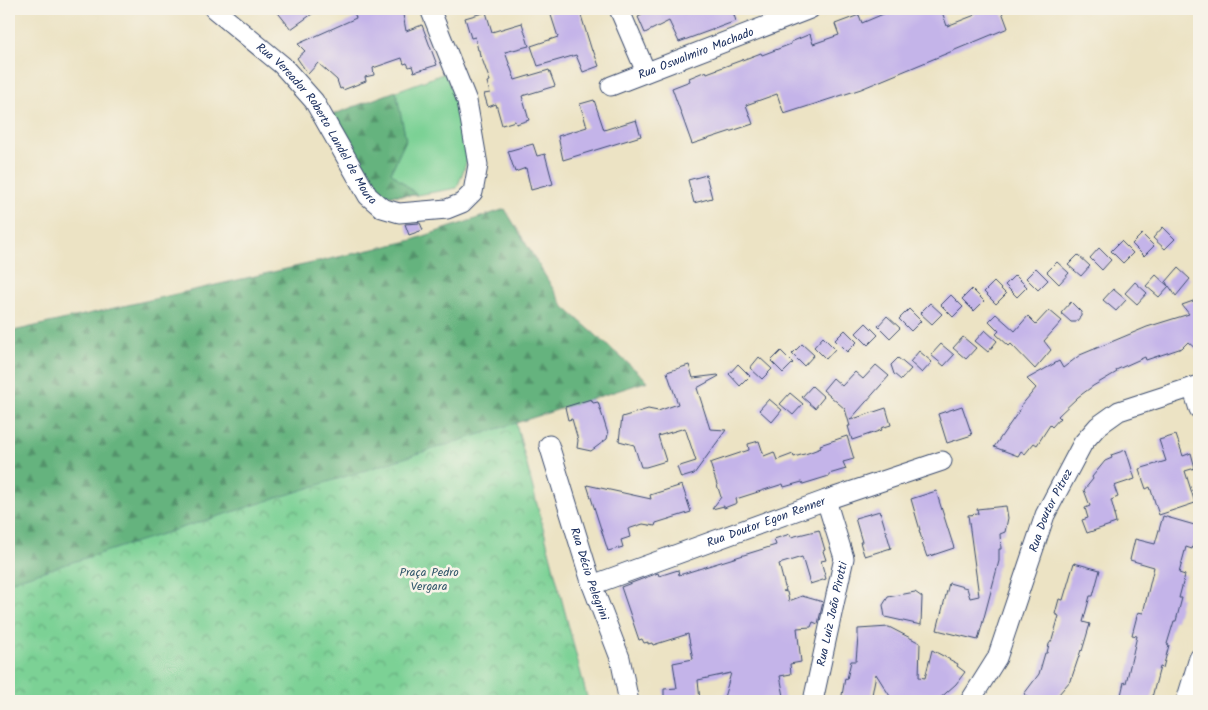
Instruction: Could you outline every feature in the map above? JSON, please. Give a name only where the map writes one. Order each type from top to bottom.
[{"type":"street","name":"Rua Vereador Roberto Landel de Moura","points":[[214,9],[282,65],[314,101],[368,196],[382,208],[399,213],[447,209],[462,203],[473,192],[478,166],[467,101],[430,9]]},
{"type":"street","points":[[619,9],[646,72]]},
{"type":"street","name":"Rua Oswalmiro Machado","points":[[611,86],[810,9]]},
{"type":"street","points":[[1196,386],[1199,409]]},
{"type":"street","name":"Rua Doutor Pitrez","points":[[970,701],[997,658],[1045,515],[1083,443],[1098,426],[1119,412],[1196,386]]},
{"type":"street","name":"Rua Décio Pelegrini","points":[[549,445],[592,585],[620,658],[628,701]]},
{"type":"street","name":"Rua Doutor Egon Renner","points":[[592,585],[826,500],[942,461]]},
{"type":"street","name":"Rua Luiz João Pirotti","points":[[813,701],[844,558],[826,500]]},
{"type":"street","points":[[1186,701],[1199,658]]},
{"type":"green space","points":[[445,73],[458,105],[468,158],[457,188],[417,195],[379,195],[332,115]]},
{"type":"green space","points":[[396,91],[406,140],[391,172],[417,195],[379,195],[332,115]]},
{"type":"green space","points":[[505,209],[564,307],[648,381],[516,423],[9,701],[9,332],[409,241]]},
{"type":"green space","name":"Praça Pedro Vergara","points":[[516,423],[588,701],[9,701],[9,582]]},
{"type":"building","points":[[275,9],[319,9],[291,29]]},
{"type":"building","points":[[353,9],[402,9],[406,31],[422,25],[437,65],[414,72],[412,66],[409,67],[407,63],[404,64],[402,58],[373,68],[374,75],[365,77],[366,81],[343,90],[342,88],[340,89],[337,80],[318,63],[308,74],[297,58],[305,51],[298,44],[356,18]]},
{"type":"building","points":[[549,9],[579,9],[592,51],[599,66],[583,72],[576,55],[538,66],[531,46],[558,37]]},
{"type":"building","points":[[638,9],[732,9],[736,21],[679,42],[669,21],[645,33],[638,17],[642,15]]},
{"type":"building","points":[[895,9],[941,9],[947,26],[975,15],[972,9],[1001,9],[1008,28],[861,89],[784,114],[777,94],[746,105],[753,124],[692,144],[672,88],[690,81],[689,78],[706,71],[707,73],[761,53],[762,55],[791,44],[791,42],[810,34],[813,44],[839,35],[835,24],[859,15],[862,23]]},
{"type":"building","points":[[486,12],[492,32],[522,23],[529,46],[505,52],[515,80],[549,70],[555,86],[522,96],[529,120],[516,124],[515,121],[502,125],[496,104],[488,107],[484,94],[490,93],[487,82],[490,81],[480,57],[475,37],[471,38],[465,18]]},
{"type":"building","points":[[594,100],[604,130],[636,120],[641,136],[563,160],[558,136],[587,127],[580,104]]},
{"type":"building","points":[[533,144],[537,156],[545,154],[553,184],[531,190],[526,168],[515,172],[508,151]]},
{"type":"building","points":[[706,175],[712,198],[694,203],[688,180]]},
{"type":"building","points":[[420,223],[423,230],[409,235],[405,224]]},
{"type":"building","points":[[1163,227],[1175,239],[1165,249],[1153,238]]},
{"type":"building","points":[[1142,234],[1154,246],[1144,256],[1132,244]]},
{"type":"building","points":[[1121,241],[1133,253],[1123,263],[1111,251]]},
{"type":"building","points":[[1099,248],[1111,260],[1102,270],[1090,258]]},
{"type":"building","points":[[1078,255],[1090,266],[1081,276],[1068,265]]},
{"type":"building","points":[[1057,262],[1069,273],[1059,284],[1047,272]]},
{"type":"building","points":[[1036,268],[1048,280],[1038,290],[1026,278]]},
{"type":"building","points":[[1178,268],[1190,279],[1176,296],[1169,286],[1159,297],[1146,286],[1156,275],[1168,286],[1166,282]]},
{"type":"building","points":[[1015,275],[1027,287],[1017,297],[1005,285]]},
{"type":"building","points":[[994,282],[1006,294],[996,304],[984,292]]},
{"type":"building","points":[[1135,282],[1147,293],[1137,304],[1125,293]]},
{"type":"building","points":[[972,289],[984,301],[974,311],[962,299]]},
{"type":"building","points":[[1113,289],[1126,300],[1116,311],[1103,300]]},
{"type":"building","points":[[951,295],[963,307],[953,317],[941,305]]},
{"type":"building","points":[[1196,300],[1199,311],[1199,352],[1188,342],[1182,348],[1146,360],[1145,357],[1116,370],[1117,372],[1078,397],[1058,416],[1060,418],[1052,427],[1050,425],[1037,445],[1034,443],[1025,454],[1021,451],[1018,456],[994,447],[1020,407],[1036,388],[1027,379],[1059,361],[1063,368],[1080,355],[1147,327],[1189,314],[1182,305]]},
{"type":"building","points":[[1071,302],[1081,312],[1081,316],[1076,322],[1071,322],[1061,313]]},
{"type":"building","points":[[930,303],[942,314],[932,324],[920,313]]},
{"type":"building","points":[[909,309],[921,321],[911,331],[899,319]]},
{"type":"building","points":[[1049,310],[1062,321],[1044,341],[1051,350],[1035,369],[1011,344],[1009,346],[996,334],[999,331],[989,321],[996,314],[1015,331],[1028,316],[1036,324]]},
{"type":"building","points":[[887,316],[900,328],[890,338],[878,326]]},
{"type":"building","points":[[866,323],[878,335],[868,345],[856,333]]},
{"type":"building","points":[[845,330],[857,342],[847,352],[835,340]]},
{"type":"building","points":[[985,330],[997,341],[988,352],[975,341]]},
{"type":"building","points":[[823,337],[835,349],[826,359],[814,347]]},
{"type":"building","points":[[963,337],[976,348],[966,359],[953,348]]},
{"type":"building","points":[[802,344],[814,355],[804,366],[792,354]]},
{"type":"building","points":[[941,344],[954,355],[944,366],[931,355]]},
{"type":"building","points":[[781,351],[793,363],[783,373],[771,361]]},
{"type":"building","points":[[919,351],[932,362],[922,373],[910,362]]},
{"type":"building","points":[[759,357],[772,369],[762,379],[750,368]]},
{"type":"building","points":[[898,358],[911,369],[901,380],[894,374],[891,365]]},
{"type":"building","points":[[738,364],[750,376],[740,386],[729,374]]},
{"type":"building","points":[[689,365],[693,378],[719,376],[697,388],[710,429],[726,430],[694,474],[681,478],[677,467],[696,461],[685,428],[658,436],[666,461],[646,467],[641,467],[634,445],[619,441],[622,417],[648,409],[658,411],[678,404],[667,372]]},
{"type":"building","points":[[876,365],[889,376],[850,420],[886,408],[891,425],[852,440],[845,409],[823,390],[833,378],[842,386],[855,372],[863,379]]},
{"type":"building","points":[[812,386],[824,397],[815,408],[802,397]]},
{"type":"building","points":[[790,393],[803,404],[793,415],[780,404]]},
{"type":"building","points":[[591,399],[593,403],[598,402],[608,434],[607,439],[591,451],[577,448],[578,440],[572,419],[568,420],[565,407]]},
{"type":"building","points":[[769,399],[782,410],[772,422],[759,410]]},
{"type":"building","points":[[962,406],[972,435],[947,443],[938,414]]},
{"type":"building","points":[[1176,435],[1183,456],[1191,453],[1195,468],[1185,471],[1195,503],[1159,515],[1150,487],[1146,489],[1139,469],[1166,461],[1159,440]]},
{"type":"building","points":[[847,436],[854,459],[843,462],[846,469],[803,484],[802,482],[784,487],[783,484],[736,499],[737,503],[724,508],[724,506],[712,509],[721,497],[710,463],[749,450],[748,444],[759,441],[764,456],[774,452],[777,460],[793,454],[794,457],[808,453],[821,448],[820,445]]},
{"type":"building","points":[[1126,450],[1135,479],[1114,486],[1118,497],[1111,500],[1116,523],[1087,533],[1082,520],[1088,518],[1085,508],[1090,506],[1084,490],[1105,461],[1112,458],[1111,455]]},
{"type":"building","points":[[587,485],[651,499],[650,495],[682,485],[691,512],[656,523],[655,526],[643,524],[628,529],[630,537],[621,540],[623,547],[608,551]]},
{"type":"building","points":[[936,491],[954,548],[927,557],[911,499]]},
{"type":"building","points":[[1006,506],[1008,518],[1005,532],[1000,534],[1001,549],[999,549],[999,561],[978,640],[937,630],[949,583],[967,588],[970,598],[979,596],[968,515],[978,514],[977,509]]},
{"type":"building","points":[[880,511],[891,548],[865,556],[855,518]]},
{"type":"building","points":[[1163,516],[1198,526],[1192,549],[1186,547],[1179,573],[1185,575],[1179,598],[1182,598],[1167,644],[1169,645],[1163,668],[1160,667],[1151,701],[1120,701],[1137,636],[1132,635],[1138,612],[1143,613],[1154,567],[1130,560],[1135,539],[1155,544]]},
{"type":"building","points":[[819,530],[825,550],[823,551],[826,560],[821,561],[826,579],[810,584],[802,557],[779,564],[786,591],[783,591],[787,592],[789,601],[802,596],[823,602],[818,624],[813,622],[811,627],[797,628],[801,662],[790,664],[791,674],[780,676],[785,701],[723,701],[731,673],[698,680],[700,701],[664,701],[664,689],[677,688],[673,663],[693,659],[688,634],[653,645],[652,643],[648,644],[648,642],[644,643],[642,639],[639,640],[621,587],[658,573],[659,576],[678,570],[679,575],[776,545],[774,539],[790,534],[791,537]]},
{"type":"building","points":[[1074,563],[1100,570],[1083,622],[1090,624],[1070,681],[1053,701],[1034,701],[1024,694],[1039,674],[1045,653],[1047,653],[1052,640],[1059,616],[1055,614],[1059,599],[1063,600]]},
{"type":"building","points":[[915,592],[922,597],[921,625],[885,617],[883,605],[888,597]]},
{"type":"building","points":[[889,627],[920,643],[919,677],[925,678],[932,650],[958,664],[957,666],[965,672],[956,684],[937,701],[893,701],[876,674],[871,700],[865,698],[864,701],[841,701],[845,678],[847,679],[851,661],[856,661],[858,629]]}]
